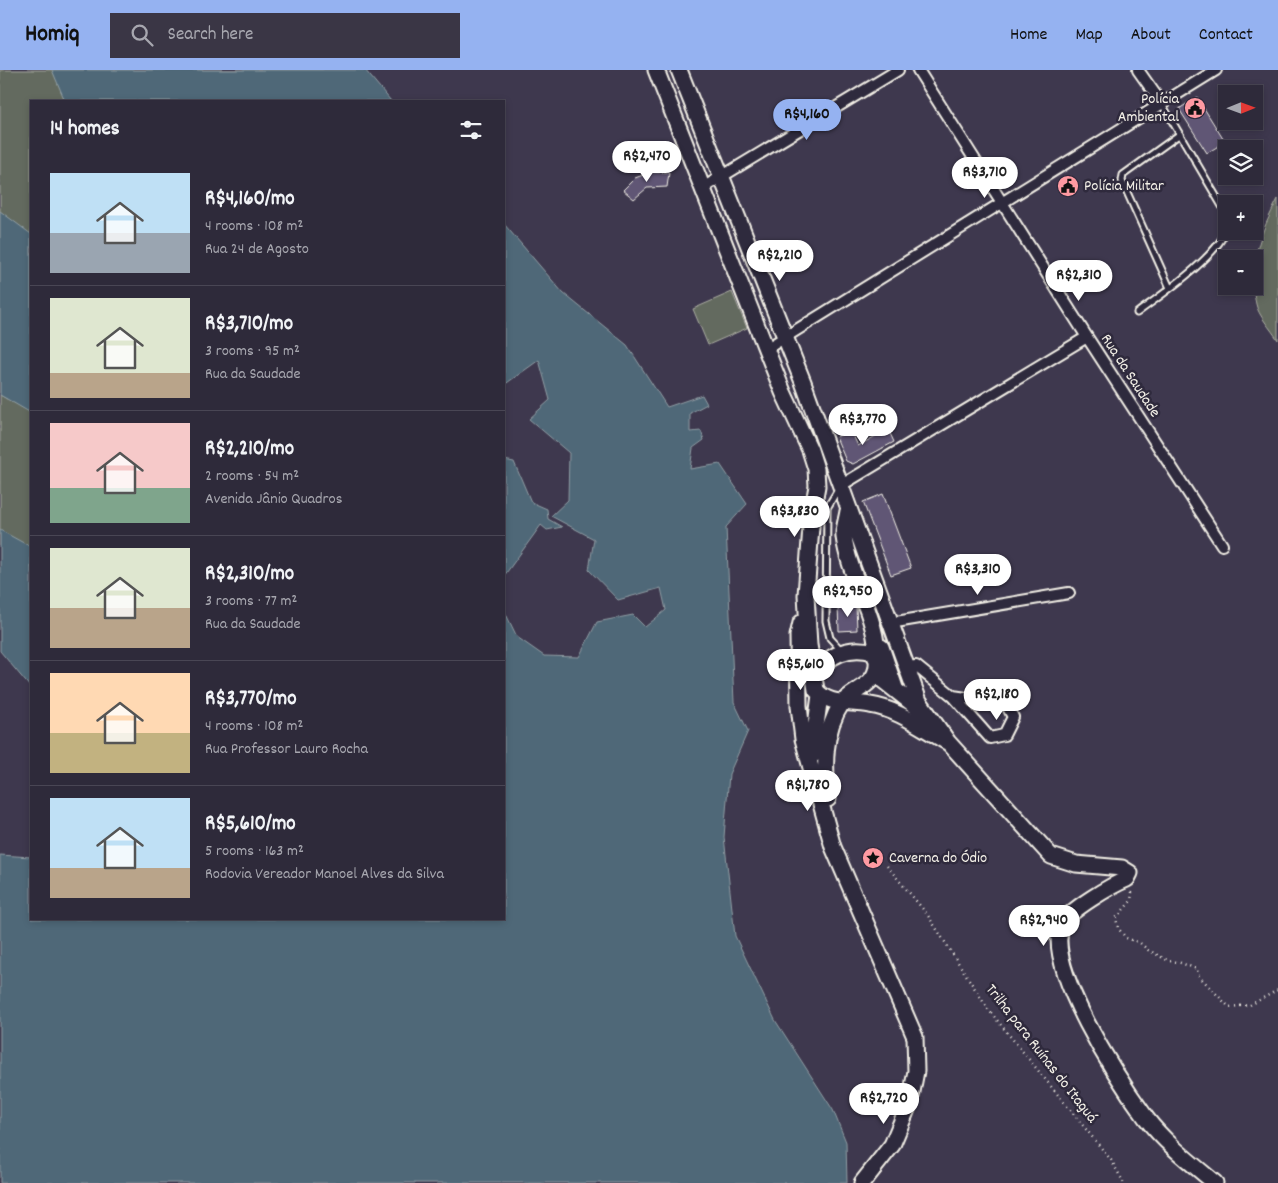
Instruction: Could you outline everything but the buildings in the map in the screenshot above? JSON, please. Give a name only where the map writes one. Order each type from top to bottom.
[{"type":"main road","points":[[656,70],[783,392],[810,450],[816,469],[818,486],[810,542],[806,595],[798,636],[799,706],[803,739],[833,847],[915,1037],[916,1071],[910,1102],[892,1145],[862,1183]]},
{"type":"main road","points":[[679,70],[803,382],[920,701],[948,742],[1051,856],[1076,864],[1126,869],[1130,876],[1080,906],[1066,918],[1059,935],[1061,961],[1085,1022],[1146,1117],[1182,1155],[1215,1183]]},
{"type":"main road","points":[[783,392],[803,382]]},
{"type":"main road","points":[[848,508],[844,536],[895,688]]},
{"type":"main road","points":[[806,595],[809,645],[816,690],[820,695],[829,701],[870,705],[896,712],[948,742]]},
{"type":"main road","points":[[833,847],[824,768],[826,745],[834,718],[843,702],[863,688],[876,667],[875,633]]},
{"type":"main road","points":[[814,675],[824,662],[842,652],[860,648],[873,652],[876,667],[895,688],[935,722]]},
{"type":"main road","points":[[870,705],[895,688],[906,667]]},
{"type":"main road","points":[[812,770],[812,746],[820,695]]},
{"type":"street","points":[[702,189],[898,70]]},
{"type":"street","name":"Rua da Saudade","points":[[918,70],[1087,337],[1222,545]]},
{"type":"street","points":[[1138,70],[1162,104]]},
{"type":"street","points":[[766,349],[1216,70]]},
{"type":"street","points":[[840,486],[1087,337]]},
{"type":"street","points":[[890,623],[1069,593]]},
{"type":"street","points":[[906,667],[916,666],[953,696],[990,738],[1004,735],[1013,717],[1006,704],[953,696]]},
{"type":"lane","points":[[1162,104],[1218,199]]},
{"type":"lane","points":[[1170,288],[1122,181],[1123,175],[1180,134]]},
{"type":"lane","points":[[1137,313],[1170,288],[1223,240]]},
{"type":"lane","points":[[840,486],[827,508],[826,621],[830,638],[842,652]]},
{"type":"lane","points":[[810,542],[827,537]]},
{"type":"path","name":"Trilha para Ruínas do Itaguá","points":[[887,866],[927,914],[988,1009],[1110,1160],[1124,1183]]},
{"type":"path","points":[[1123,881],[1130,886],[1133,897],[1119,912],[1116,922],[1126,938],[1140,943],[1148,950],[1169,961],[1178,962],[1197,969],[1198,976],[1229,1007],[1250,1005],[1278,990]]},
{"type":"shaded area","points":[[0,70],[323,70],[344,100],[30,100],[30,567],[0,546],[0,395],[7,399],[0,393]]},
{"type":"shaded area","points":[[1278,199],[1278,340],[1257,308],[1255,295],[1263,295],[1263,250],[1257,250],[1260,240],[1263,240],[1263,232]]},
{"type":"shaded area","points":[[732,292],[747,328],[708,345],[693,309]]},
{"type":"water","points":[[52,70],[365,70],[390,100],[65,100]]},
{"type":"water","points":[[0,211],[30,233],[30,412],[0,395]]},
{"type":"water","points":[[505,225],[563,293],[627,345],[667,407],[702,395],[707,404],[690,413],[690,432],[701,431],[704,440],[693,448],[690,469],[720,464],[747,504],[726,527],[734,702],[748,731],[729,774],[724,837],[735,936],[775,1020],[833,1110],[846,1142],[847,1183],[0,1183],[0,855],[30,857],[30,920],[505,920],[505,612],[517,637],[544,656],[579,657],[597,622],[633,615],[645,627],[666,610],[661,588],[618,600],[589,570],[594,539],[551,516],[568,500],[569,453],[529,419],[550,400],[539,360],[505,384]]},
{"type":"water","points":[[505,460],[514,462],[531,502],[547,509],[548,519],[562,527],[547,530],[541,525],[505,575]]},
{"type":"water","points":[[0,530],[30,546],[30,687],[0,651]]},
{"type":"place","name":"Polícia Ambiental","points":[[1195,108]]},
{"type":"place","name":"Polícia Militar","points":[[1068,186]]},
{"type":"place","name":"Caverna do Ódio","points":[[873,858]]}]
